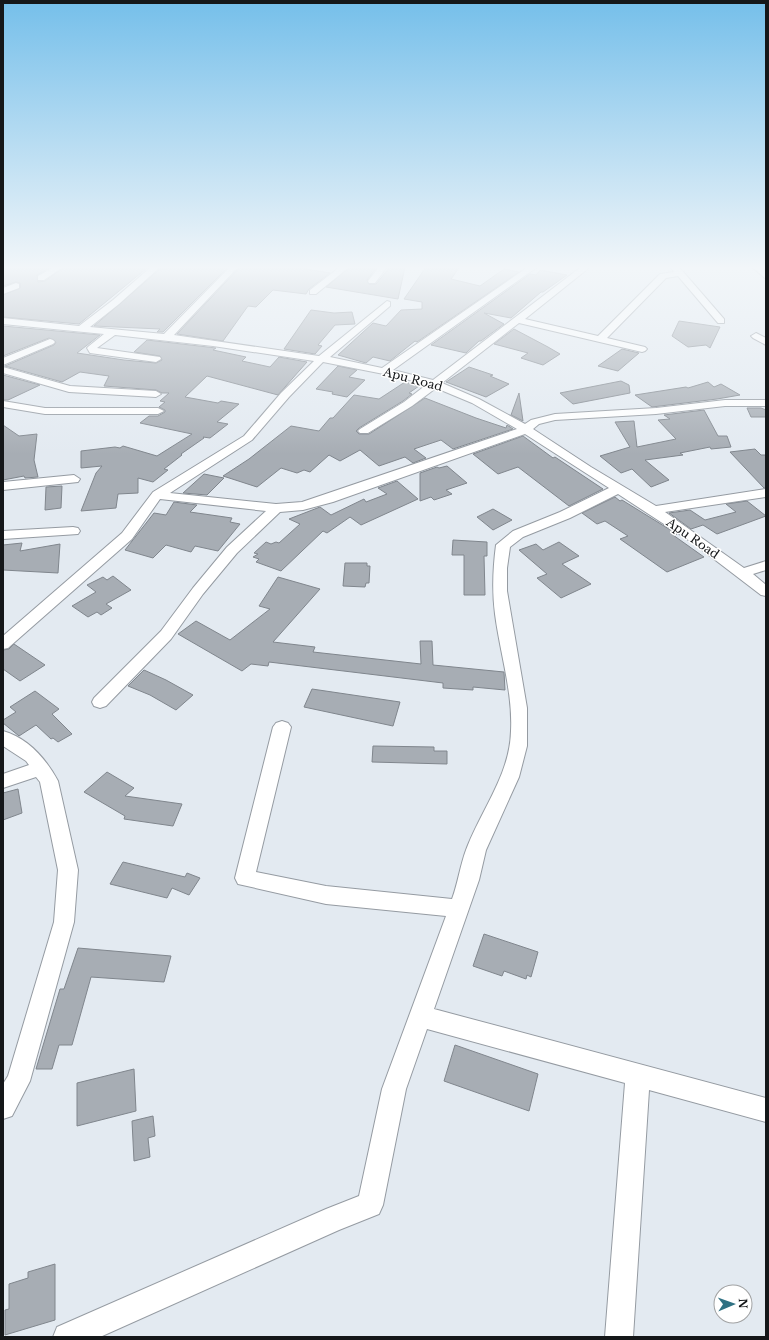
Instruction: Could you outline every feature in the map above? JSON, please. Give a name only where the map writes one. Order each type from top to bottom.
[{"type":"street","name":"Apu Road","points":[[94,330],[168,336],[321,359],[384,371],[434,383],[478,401],[502,413],[525,430],[617,489],[654,510],[766,592]]},
{"type":"street","points":[[168,336],[174,330]]},
{"type":"street","points":[[3,644],[78,577],[127,536],[157,496],[248,438],[285,396],[321,359],[340,346],[358,330]]},
{"type":"street","points":[[384,371],[443,330]]},
{"type":"street","points":[[364,431],[408,404],[505,330]]},
{"type":"street","points":[[559,330],[642,349]]},
{"type":"street","points":[[600,339],[609,330]]},
{"type":"street","points":[[112,332],[92,348],[94,352],[156,359]]},
{"type":"street","points":[[756,336],[766,342]]},
{"type":"street","points":[[3,362],[50,342]]},
{"type":"street","points":[[3,370],[69,389],[156,394]]},
{"type":"street","points":[[157,496],[276,508],[303,506],[328,499],[525,430],[535,422],[555,417],[656,411],[725,403],[766,403]]},
{"type":"street","points":[[3,404],[45,411],[158,410]]},
{"type":"street","points":[[3,486],[74,479]]},
{"type":"street","points":[[67,1337],[335,1218],[370,1205],[394,1089],[458,908],[476,851],[508,781],[516,756],[520,732],[517,701],[506,643],[499,579],[499,560],[503,545],[518,534],[564,515],[617,489]]},
{"type":"street","points":[[654,510],[737,496],[766,493]]},
{"type":"street","points":[[100,702],[166,635],[198,590],[232,550],[276,508]]},
{"type":"street","points":[[3,535],[73,531]]},
{"type":"street","points":[[743,574],[766,565]]},
{"type":"street","points":[[282,727],[245,878],[326,896],[458,908]]},
{"type":"street","points":[[3,737],[32,756],[49,781],[68,870],[64,922],[18,1081],[3,1107]]},
{"type":"street","points":[[3,781],[41,768]]},
{"type":"street","points":[[420,1016],[766,1110]]},
{"type":"street","points":[[619,1337],[638,1075]]},
{"type":"building","points":[[3,330],[41,330],[100,335],[77,353],[124,360],[156,363],[162,360],[160,356],[134,352],[147,340],[216,348],[213,350],[246,357],[242,361],[270,367],[279,357],[307,362],[278,395],[207,376],[185,397],[218,403],[221,401],[239,404],[217,422],[228,424],[210,438],[203,437],[204,438],[181,454],[182,455],[164,469],[168,470],[153,482],[138,478],[138,493],[118,494],[116,508],[81,511],[96,473],[102,466],[81,468],[81,451],[115,447],[120,448],[123,446],[157,456],[192,434],[140,423],[149,416],[158,416],[165,412],[165,410],[159,407],[165,402],[160,401],[169,393],[162,393],[156,390],[104,386],[109,376],[80,372],[62,382],[5,366],[54,345],[56,342],[49,338],[3,356]]},
{"type":"building","points":[[159,330],[165,330],[163,332],[157,332]]},
{"type":"building","points":[[181,330],[231,330],[223,341],[177,334]]},
{"type":"building","points":[[297,330],[331,330],[318,345],[322,346],[315,354],[284,349]]},
{"type":"building","points":[[366,330],[435,330],[417,342],[415,341],[390,361],[373,357],[366,363],[338,355]]},
{"type":"building","points":[[453,330],[497,330],[479,341],[466,353],[431,345]]},
{"type":"building","points":[[515,330],[560,354],[543,365],[521,358],[528,353],[494,344]]},
{"type":"building","points":[[675,330],[719,330],[710,348],[706,345],[688,347],[672,336]]},
{"type":"building","points":[[622,349],[639,353],[618,371],[598,366]]},
{"type":"building","points":[[338,366],[357,370],[349,377],[365,380],[347,397],[332,394],[333,392],[316,389]]},
{"type":"building","points":[[469,367],[493,375],[490,376],[509,384],[486,397],[446,382]]},
{"type":"building","points":[[3,375],[40,385],[8,400],[3,400]]},
{"type":"building","points":[[621,381],[629,385],[630,393],[573,404],[560,393]]},
{"type":"building","points":[[405,382],[419,386],[409,393],[412,394],[403,401],[359,428],[356,431],[359,434],[369,434],[425,398],[476,418],[506,428],[507,425],[513,429],[453,449],[441,440],[414,449],[426,458],[413,463],[405,457],[379,466],[360,450],[340,461],[329,455],[310,472],[304,470],[297,473],[281,468],[257,487],[223,476],[249,459],[291,426],[319,431],[354,395],[379,399]]},
{"type":"building","points":[[708,382],[714,387],[721,384],[740,395],[652,407],[635,395],[686,387],[688,388]]},
{"type":"building","points":[[519,393],[523,421],[511,415]]},
{"type":"building","points":[[747,408],[761,408],[766,410],[766,417],[751,417]]},
{"type":"building","points":[[704,410],[718,436],[727,436],[731,447],[711,449],[710,447],[680,453],[683,455],[645,460],[669,480],[651,487],[632,469],[621,473],[600,456],[630,447],[615,422],[634,421],[637,447],[676,439],[658,420],[670,419],[664,415]]},
{"type":"building","points":[[3,425],[19,436],[37,434],[34,460],[38,477],[25,478],[24,476],[3,480]]},
{"type":"building","points":[[523,436],[553,458],[555,457],[603,489],[569,506],[518,467],[498,474],[473,454]]},
{"type":"building","points":[[755,449],[761,455],[766,455],[766,488],[764,488],[730,452]]},
{"type":"building","points":[[447,466],[467,483],[446,490],[452,494],[434,500],[431,497],[420,501],[420,473],[437,467]]},
{"type":"building","points":[[204,474],[224,478],[207,495],[183,493]]},
{"type":"building","points":[[397,481],[418,499],[361,525],[350,517],[327,533],[323,531],[281,571],[256,562],[259,559],[253,557],[258,554],[254,553],[266,542],[271,544],[276,542],[279,543],[300,524],[289,519],[320,507],[331,515],[364,499],[366,502],[387,494],[378,488]]},
{"type":"building","points":[[62,486],[61,508],[45,510],[46,487]]},
{"type":"building","points":[[615,497],[677,534],[673,535],[704,557],[667,572],[620,539],[628,536],[605,521],[597,524],[582,513]]},
{"type":"building","points":[[747,501],[766,516],[717,534],[703,525],[691,529],[669,513],[690,510],[705,520],[736,512],[726,504]]},
{"type":"building","points":[[174,502],[197,505],[190,512],[232,518],[230,522],[240,524],[218,551],[195,546],[191,552],[166,545],[153,558],[125,550],[154,513],[166,515]]},
{"type":"building","points":[[493,509],[512,520],[493,530],[477,517]]},
{"type":"building","points":[[453,540],[487,542],[487,556],[484,556],[485,595],[464,595],[464,555],[452,555]]},
{"type":"building","points":[[559,542],[579,556],[562,564],[591,584],[561,598],[537,578],[547,574],[519,550],[536,544],[543,550]]},
{"type":"building","points":[[22,543],[20,551],[60,544],[58,573],[3,570],[3,545]]},
{"type":"building","points":[[345,563],[367,563],[367,566],[370,566],[369,583],[366,583],[365,587],[343,586]]},
{"type":"building","points":[[113,576],[131,590],[106,604],[112,608],[101,615],[97,612],[88,617],[72,606],[96,592],[87,585],[103,577],[107,580]]},
{"type":"building","points":[[278,577],[320,589],[273,642],[315,647],[313,652],[421,664],[420,641],[432,641],[433,665],[504,672],[505,690],[473,687],[473,690],[443,688],[443,683],[269,662],[268,666],[251,664],[242,671],[178,634],[196,621],[230,640],[270,609],[259,606]]},
{"type":"building","points":[[14,644],[45,665],[20,681],[3,669],[3,650],[9,649]]},
{"type":"building","points":[[144,670],[193,695],[176,710],[150,695],[128,686]]},
{"type":"building","points":[[312,689],[400,702],[393,726],[304,707]]},
{"type":"building","points":[[35,691],[59,709],[52,714],[72,734],[58,742],[53,738],[51,739],[36,725],[19,736],[3,723],[3,720],[16,712],[10,707]]},
{"type":"building","points":[[373,746],[434,747],[434,751],[447,751],[447,764],[372,762]]},
{"type":"building","points":[[107,772],[134,788],[125,796],[182,804],[173,826],[124,819],[125,816],[84,792]]},
{"type":"building","points":[[18,789],[22,813],[3,820],[3,793]]},
{"type":"building","points":[[123,862],[185,877],[187,873],[200,878],[189,895],[172,888],[167,898],[110,884]]},
{"type":"building","points":[[484,934],[538,952],[531,977],[527,975],[526,979],[504,971],[502,976],[473,966]]},
{"type":"building","points":[[78,948],[171,956],[164,982],[91,977],[72,1045],[59,1045],[52,1069],[36,1069],[60,989],[64,989]]},
{"type":"building","points":[[455,1045],[538,1074],[529,1111],[444,1081]]},
{"type":"building","points":[[134,1069],[136,1111],[77,1126],[77,1083]]},
{"type":"building","points":[[153,1116],[155,1136],[148,1138],[150,1157],[134,1161],[132,1121]]},
{"type":"building","points":[[55,1264],[55,1320],[5,1335],[5,1310],[9,1309],[9,1284],[28,1278],[28,1272]]}]
